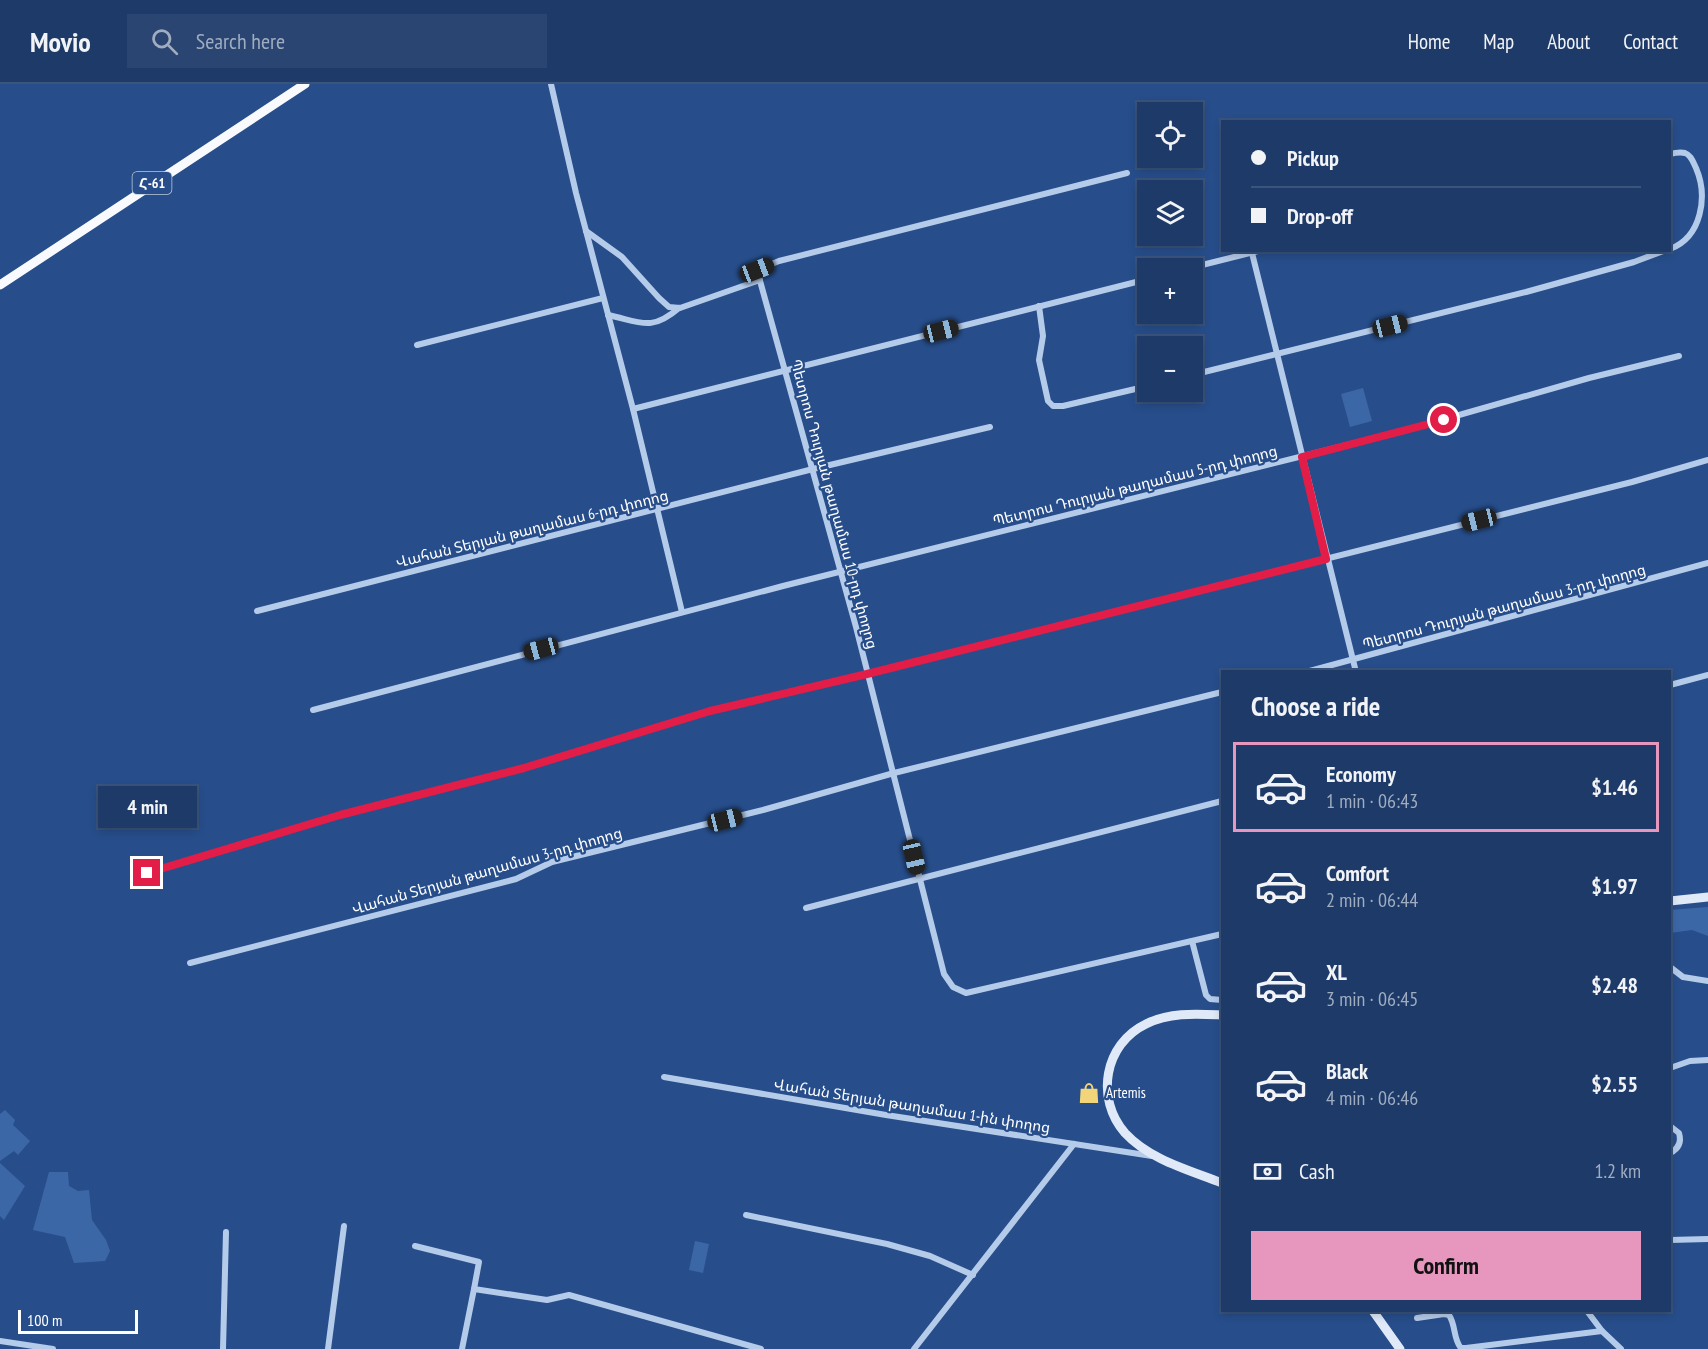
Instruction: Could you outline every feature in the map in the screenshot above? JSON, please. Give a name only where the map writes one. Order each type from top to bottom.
[{"type":"main road","name":"Հ-61","points":[[0,285],[305,84]]},
{"type":"main road","points":[[1671,900],[1708,897]]},
{"type":"main road","points":[[1221,1016],[1187,1014],[1145,1024],[1120,1046],[1107,1074],[1106,1091],[1109,1106],[1124,1132],[1140,1146],[1157,1156],[1221,1183]]},
{"type":"main road","points":[[1375,1312],[1400,1349]]},
{"type":"street","points":[[551,84],[682,612]]},
{"type":"street","points":[[1671,154],[1684,153],[1691,157],[1701,178],[1703,205],[1697,225],[1685,241],[1671,248]]},
{"type":"street","name":"Պետրոս Դուրյան թաղամաս 10-րդ փողոց","points":[[1127,173],[779,261],[757,270],[894,773],[944,974],[953,987],[966,993],[1192,942]]},
{"type":"street","points":[[586,231],[622,256],[669,307],[680,308]]},
{"type":"street","points":[[1203,265],[1255,252]]},
{"type":"street","points":[[1203,372],[1583,277],[1662,252]]},
{"type":"street","points":[[1252,253],[1326,559],[1355,670]]},
{"type":"street","points":[[608,315],[646,324],[657,323],[680,308],[760,280]]},
{"type":"street","points":[[633,409],[1137,282]]},
{"type":"street","points":[[417,345],[603,298]]},
{"type":"street","points":[[1039,306],[1043,336],[1039,360],[1048,401],[1053,406],[1063,406],[1137,389]]},
{"type":"street","name":"Պետրոս Դուրյան թաղամաս 5-րդ փողոց","points":[[313,710],[682,612],[1302,457],[1578,381],[1679,356]]},
{"type":"street","name":"Վահան Տերյան թաղամաս 6-րդ փողոց","points":[[257,611],[813,469],[990,427]]},
{"type":"street","points":[[147,873],[290,829],[524,768],[710,711],[1326,559],[1632,482],[1708,460]]},
{"type":"street","name":"Պետրոս Դուրյան թաղամաս 3-րդ փողոց","points":[[1315,670],[1708,563]]},
{"type":"street","points":[[1671,685],[1708,675]]},
{"type":"street","points":[[894,773],[1221,692]]},
{"type":"street","name":"Վահան Տերյան թաղամաս 3-րդ փողոց","points":[[190,963],[516,879],[552,862],[763,810],[894,773]]},
{"type":"street","points":[[806,908],[919,877],[1221,801]]},
{"type":"street","points":[[1221,934],[1192,942],[1206,995],[1210,999],[1221,1000]]},
{"type":"street","points":[[1671,968],[1683,977],[1708,981]]},
{"type":"street","points":[[1671,1068],[1690,1061],[1708,1060]]},
{"type":"street","name":"Վահան Տերյան թաղամաս 1-ին փողոց","points":[[664,1077],[886,1115],[1157,1156]]},
{"type":"street","points":[[1671,1127],[1679,1133],[1680,1141],[1677,1149],[1671,1152]]},
{"type":"street","points":[[914,1349],[1074,1144]]},
{"type":"street","points":[[746,1215],[887,1244],[930,1256],[974,1275]]},
{"type":"street","points":[[328,1349],[344,1226]]},
{"type":"street","points":[[223,1349],[226,1232]]},
{"type":"street","points":[[1671,1240],[1708,1239]]},
{"type":"street","points":[[416,1246],[479,1262],[462,1349]]},
{"type":"street","points":[[474,1288],[547,1300],[569,1295],[761,1349]]},
{"type":"street","points":[[1588,1312],[1602,1331],[1621,1349]]},
{"type":"street","points":[[1417,1318],[1449,1315],[1457,1344],[1461,1348],[1602,1331]]},
{"type":"street","points":[[0,1341],[53,1349]]},
{"type":"shaded area","points":[[1363,388],[1372,421],[1350,427],[1341,394]]},
{"type":"shaded area","points":[[1708,907],[1708,936],[1692,930],[1671,933],[1671,910]]},
{"type":"shaded area","points":[[5,1110],[15,1120],[13,1125],[30,1141],[18,1155],[14,1151],[0,1161],[0,1114]]},
{"type":"shaded area","points":[[0,1163],[25,1186],[4,1220],[0,1216]]},
{"type":"shaded area","points":[[49,1172],[68,1172],[69,1186],[78,1191],[89,1190],[92,1220],[106,1240],[110,1251],[105,1261],[74,1263],[65,1237],[33,1230]]},
{"type":"shaded area","points":[[695,1241],[709,1244],[703,1273],[689,1270]]},
{"type":"place","name":"Artemis","points":[[1089,1093]]},
{"type":"route","points":[[147,873],[340,815],[524,768],[710,711],[1326,559],[1302,457],[1444,420]]}]
